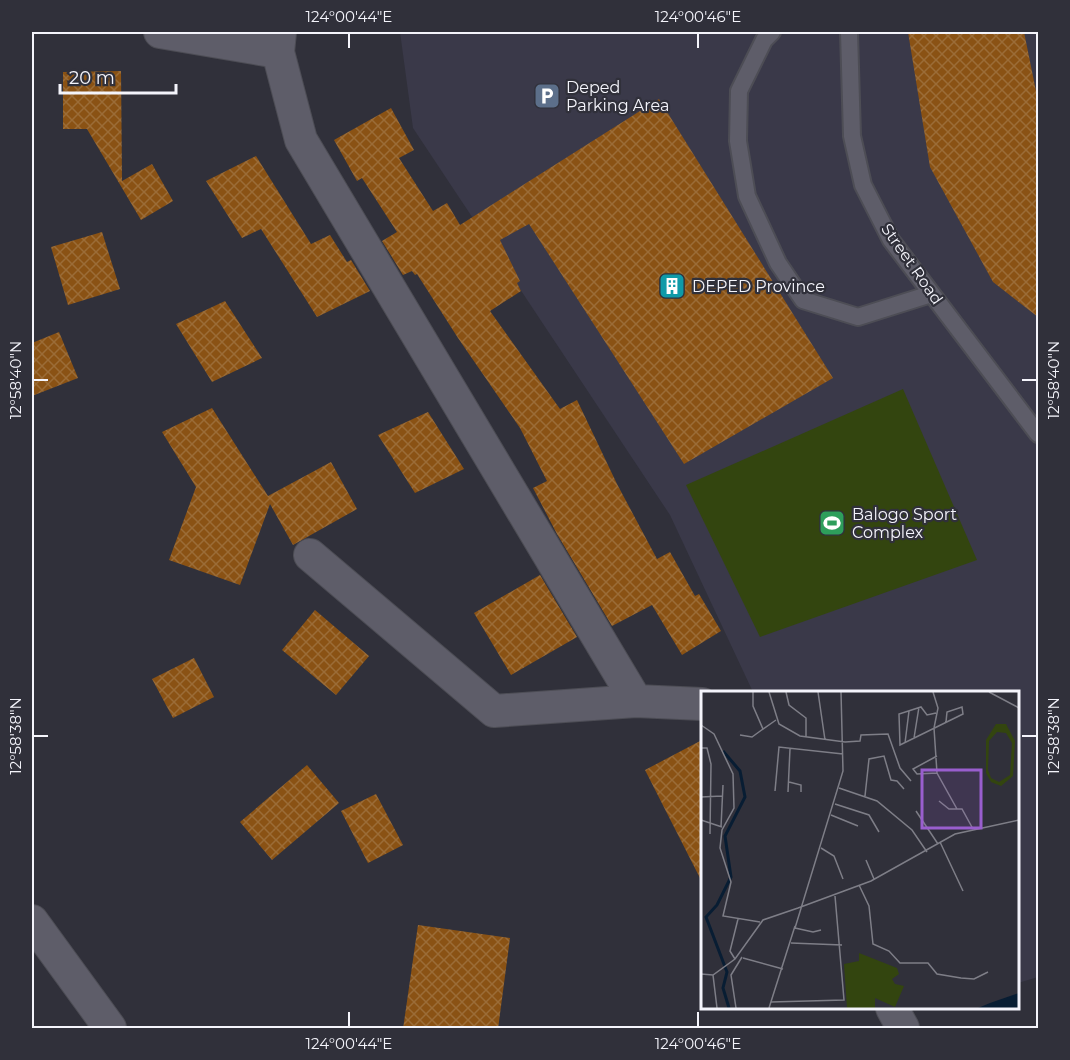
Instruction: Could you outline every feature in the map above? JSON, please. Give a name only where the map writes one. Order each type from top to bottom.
[{"type":"street","points":[[160,32],[279,42],[302,140],[636,701]]},
{"type":"street","points":[[310,555],[494,711],[636,701],[701,704]]},
{"type":"street","points":[[32,921],[110,1029]]},
{"type":"street","points":[[893,1009],[903,1029]]},
{"type":"lane","points":[[772,32],[764,40],[739,91],[738,141],[747,195],[778,263],[802,300],[858,317],[931,294]]},
{"type":"lane","name":"Street Road","points":[[849,32],[852,136],[863,185],[891,240],[1038,434]]},
{"type":"shaded area","points":[[400,32],[1038,32],[1038,977],[1019,983],[1019,691],[753,691],[670,515],[413,128]]},
{"type":"green space","name":"Balogo Sport Complex","points":[[903,389],[977,560],[760,637],[686,485]]},
{"type":"building","points":[[908,32],[1024,32],[1038,101],[1038,317],[993,282],[930,167]]},
{"type":"building","points":[[121,71],[122,181],[152,164],[173,201],[141,220],[87,129],[63,129],[63,72]]},
{"type":"building","points":[[659,99],[833,378],[684,464],[529,224],[500,240],[520,281],[517,283],[521,291],[490,311],[560,409],[577,400],[617,484],[657,559],[670,552],[695,596],[699,594],[721,631],[682,655],[652,605],[612,626],[557,534],[533,488],[547,481],[520,428],[417,274],[415,275],[412,271],[403,275],[382,241],[397,232],[362,178],[357,181],[334,140],[391,108],[414,150],[399,158],[433,211],[447,203],[460,225]]},
{"type":"building","points":[[256,156],[311,244],[330,235],[347,262],[351,260],[370,291],[317,317],[261,229],[242,238],[206,181]]},
{"type":"building","points":[[102,232],[120,289],[68,305],[51,247]]},
{"type":"building","points":[[225,301],[262,358],[212,382],[176,324]]},
{"type":"building","points":[[59,332],[78,378],[32,396],[32,343]]},
{"type":"building","points":[[212,408],[268,496],[331,462],[357,509],[293,545],[270,504],[240,585],[169,560],[196,487],[162,432]]},
{"type":"building","points":[[428,412],[464,469],[415,493],[378,435]]},
{"type":"building","points":[[540,575],[577,637],[511,675],[474,613]]},
{"type":"building","points":[[315,610],[369,656],[336,695],[282,650]]},
{"type":"building","points":[[194,658],[214,697],[173,718],[152,679]]},
{"type":"building","points":[[701,741],[701,880],[645,770]]},
{"type":"building","points":[[307,765],[339,803],[272,860],[240,822]]},
{"type":"building","points":[[376,794],[403,845],[368,863],[341,811]]},
{"type":"building","points":[[418,925],[510,938],[498,1029],[403,1029]]},
{"type":"place","name":"Deped Parking Area","points":[[547,96]]},
{"type":"place","name":"DEPED Province","points":[[672,286]]},
{"type":"place","name":"Balogo Sport Complex","points":[[832,523]]}]
